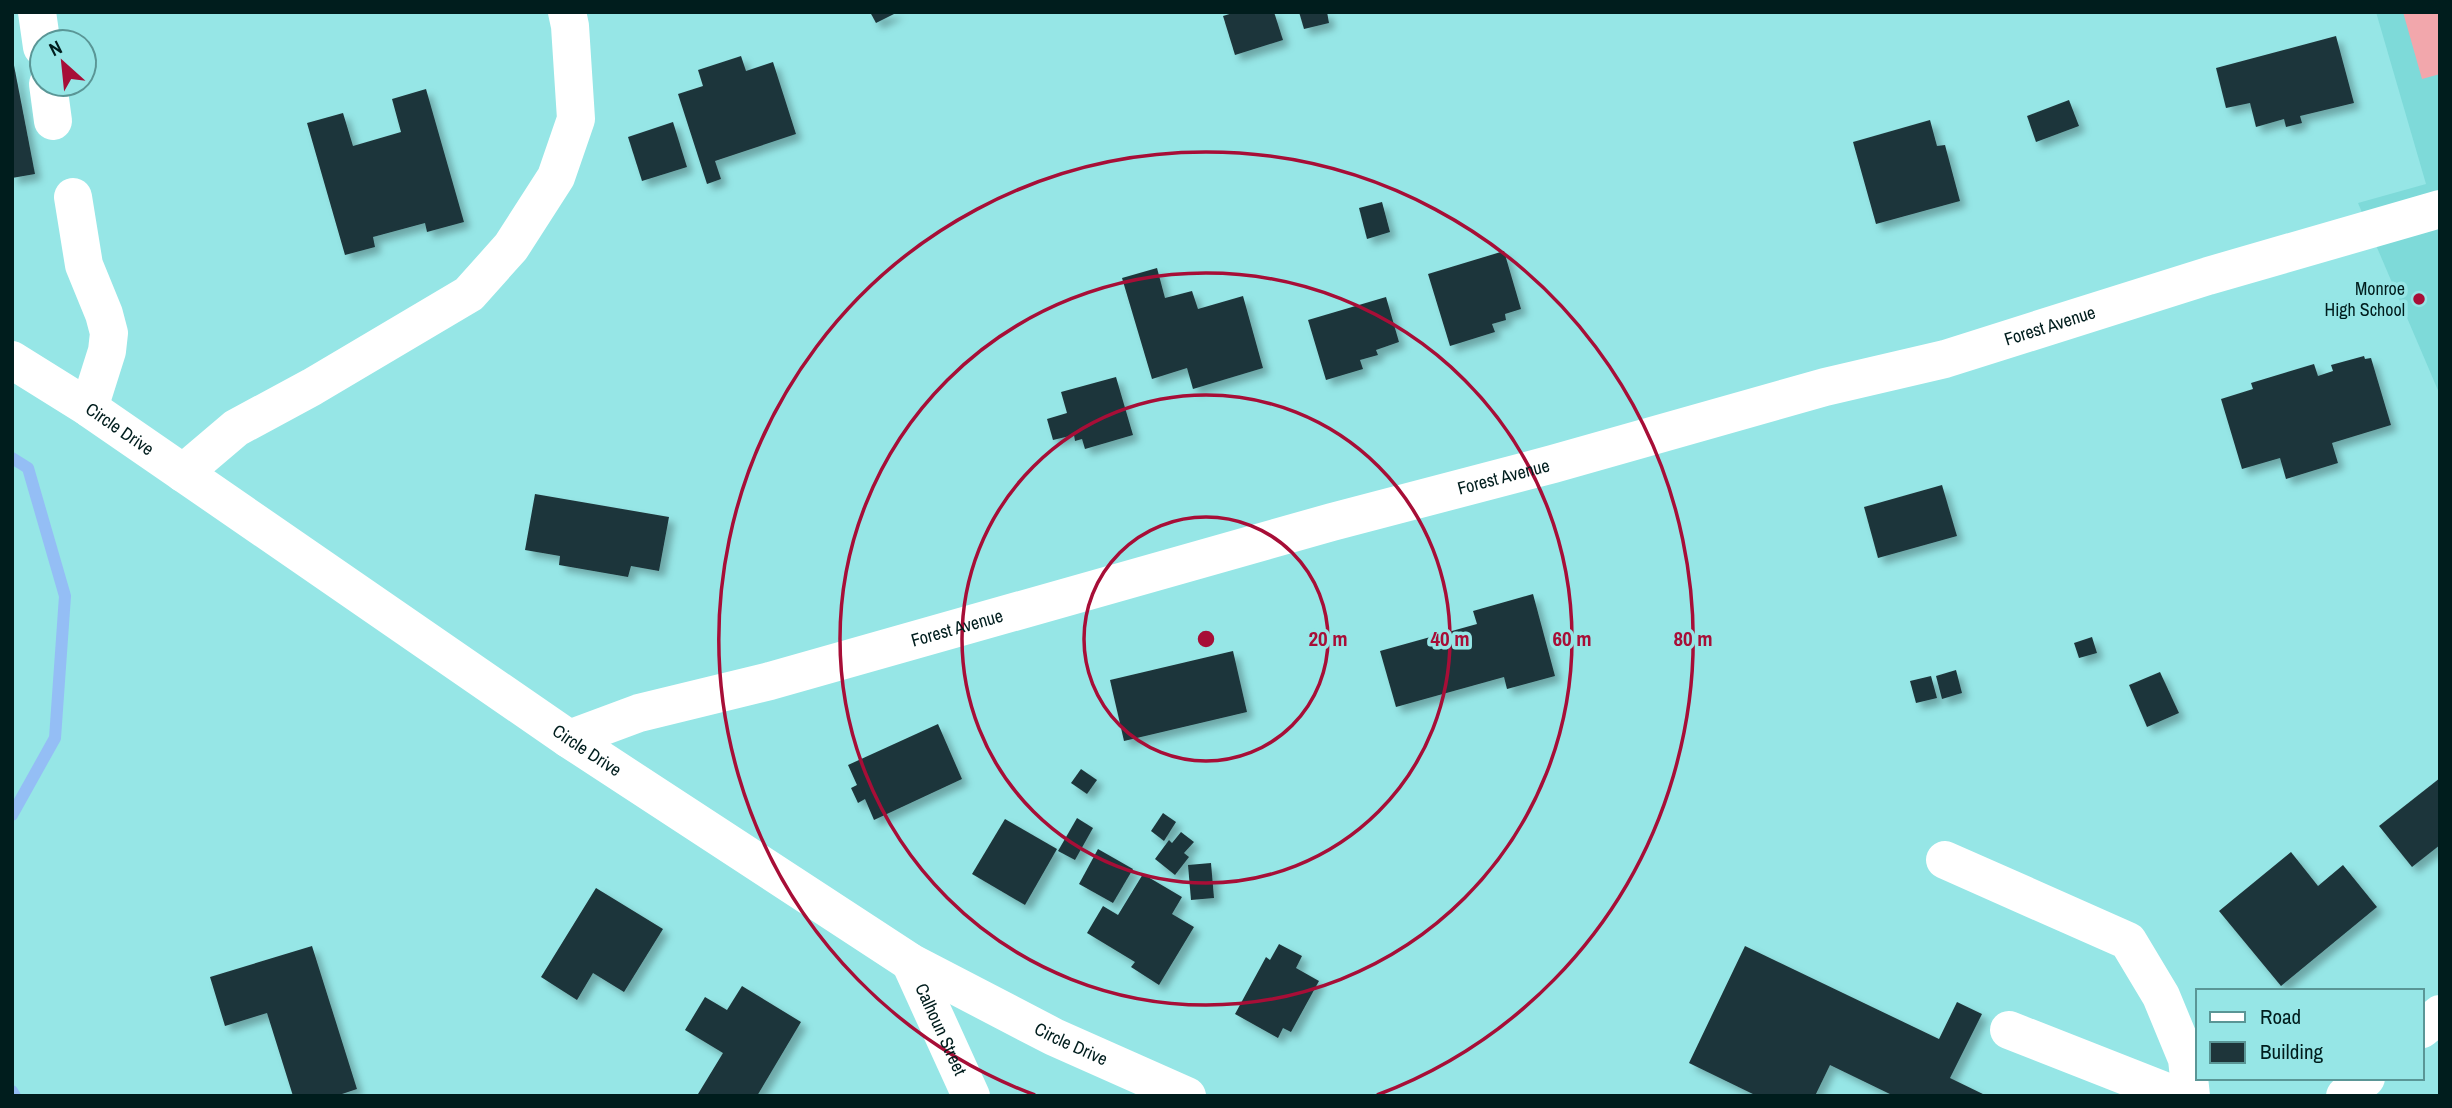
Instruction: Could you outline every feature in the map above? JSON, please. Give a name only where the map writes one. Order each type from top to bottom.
[{"type":"street","points":[[183,473],[236,428],[312,387],[469,294],[511,247],[556,177],[576,119],[567,12]]},
{"type":"street","points":[[50,98],[53,121]]},
{"type":"street","points":[[73,197],[84,265],[109,333],[107,351],[89,408]]},
{"type":"street","name":"Forest Avenue","points":[[569,739],[639,713],[770,681],[1332,522],[1553,464],[1825,387],[1945,359],[2208,276],[2438,210]]},
{"type":"street","name":"Circle Drive","points":[[12,360],[89,408],[569,739],[910,962],[1054,1038],[1187,1096]]},
{"type":"street","points":[[1945,860],[2128,941],[2161,996],[2187,1059],[2191,1096]]},
{"type":"street","name":"Calhoun Street","points":[[910,962],[971,1096]]},
{"type":"street","points":[[2424,1027],[2440,1014]]},
{"type":"street","points":[[2009,1030],[2177,1096]]},
{"type":"street","points":[[2346,1096],[2364,1080]]},
{"type":"shaded area","name":"Monroe High School","points":[[2376,12],[2440,12],[2440,395],[2358,203],[2426,184]]},
{"type":"shaded area","points":[[2403,12],[2440,12],[2440,74],[2422,79]]},
{"type":"building","points":[[870,12],[898,12],[876,23]]},
{"type":"building","points":[[1236,12],[1274,12],[1283,40],[1235,55],[1223,16]]},
{"type":"building","points":[[1299,12],[1327,12],[1329,23],[1304,29]]},
{"type":"building","points":[[2336,36],[2354,103],[2300,116],[2302,123],[2286,127],[2284,119],[2256,127],[2250,103],[2226,108],[2216,68]]},
{"type":"building","points":[[12,55],[35,174],[12,178]]},
{"type":"building","points":[[741,56],[746,71],[773,62],[796,134],[715,161],[721,179],[707,184],[678,94],[703,86],[698,70]]},
{"type":"building","points":[[426,89],[464,222],[427,232],[425,223],[373,237],[375,247],[345,255],[307,123],[343,113],[353,146],[401,132],[392,99]]},
{"type":"building","points":[[2069,100],[2079,126],[2036,142],[2027,116]]},
{"type":"building","points":[[1930,120],[1937,146],[1945,145],[1960,201],[1876,224],[1853,142]]},
{"type":"building","points":[[673,122],[687,167],[642,181],[628,137]]},
{"type":"building","points":[[1382,202],[1390,232],[1367,239],[1359,208]]},
{"type":"building","points":[[1504,251],[1521,309],[1505,314],[1506,320],[1492,324],[1495,332],[1450,346],[1428,274]]},
{"type":"building","points":[[1157,268],[1165,298],[1192,291],[1198,309],[1243,296],[1263,368],[1193,389],[1187,368],[1152,379],[1122,278]]},
{"type":"building","points":[[1386,297],[1399,342],[1376,350],[1378,355],[1360,360],[1363,369],[1326,380],[1308,320]]},
{"type":"building","points":[[2364,356],[2365,359],[2371,358],[2391,425],[2332,443],[2338,463],[2286,479],[2280,458],[2242,469],[2221,399],[2253,389],[2251,383],[2314,364],[2318,376],[2333,371],[2331,365]]},
{"type":"building","points":[[1116,377],[1133,435],[1085,449],[1082,439],[1075,441],[1074,435],[1053,440],[1047,419],[1067,413],[1061,392]]},
{"type":"building","points":[[1942,485],[1957,536],[1878,558],[1864,507]]},
{"type":"building","points":[[535,494],[669,517],[659,571],[631,566],[628,577],[559,565],[560,556],[525,550]]},
{"type":"building","points":[[1533,594],[1555,676],[1507,689],[1504,677],[1396,707],[1380,651],[1477,624],[1473,611]]},
{"type":"building","points":[[2092,637],[2097,653],[2079,658],[2074,643]]},
{"type":"building","points":[[1233,651],[1247,712],[1124,741],[1110,680]]},
{"type":"building","points":[[1956,670],[1962,693],[1942,699],[1936,676]]},
{"type":"building","points":[[2160,672],[2179,713],[2147,727],[2129,685]]},
{"type":"building","points":[[1931,676],[1937,698],[1916,703],[1910,681]]},
{"type":"building","points":[[938,724],[962,779],[874,820],[865,799],[858,803],[851,788],[857,785],[848,765]]},
{"type":"building","points":[[1081,769],[1097,780],[1087,794],[1071,783]]},
{"type":"building","points":[[2440,778],[2440,845],[2412,867],[2379,826]]},
{"type":"building","points":[[1163,813],[1176,822],[1164,841],[1151,831]]},
{"type":"building","points":[[1077,818],[1093,828],[1075,860],[1058,851]]},
{"type":"building","points":[[1005,819],[1057,849],[1025,905],[972,874]]},
{"type":"building","points":[[1181,832],[1194,842],[1184,853],[1189,857],[1175,875],[1155,859],[1169,840],[1172,843]]},
{"type":"building","points":[[1098,849],[1133,869],[1113,903],[1079,884]]},
{"type":"building","points":[[2291,852],[2318,886],[2343,865],[2377,907],[2281,986],[2219,911]]},
{"type":"building","points":[[1211,863],[1214,898],[1191,900],[1188,865]]},
{"type":"building","points":[[1143,874],[1182,897],[1172,914],[1194,927],[1159,985],[1131,967],[1135,962],[1087,933],[1103,906],[1118,915]]},
{"type":"building","points":[[596,888],[663,929],[624,992],[593,973],[577,1000],[541,977]]},
{"type":"building","points":[[1279,944],[1302,956],[1296,968],[1319,981],[1291,1032],[1283,1028],[1278,1038],[1235,1014],[1266,957],[1270,960]]},
{"type":"building","points":[[312,946],[357,1089],[336,1096],[293,1096],[267,1013],[225,1026],[210,977]]},
{"type":"building","points":[[1745,946],[1939,1039],[1957,1002],[1982,1014],[1950,1078],[1987,1096],[1894,1096],[1830,1065],[1815,1096],[1757,1096],[1689,1063]]},
{"type":"building","points":[[742,986],[801,1022],[757,1096],[701,1096],[698,1094],[723,1053],[685,1030],[705,997],[727,1010]]},
{"type":"waterway","points":[[12,458],[28,468],[65,596],[55,738],[12,815]]},
{"type":"waterway","points":[[12,1091],[15,1096]]},
{"type":"place","name":"Monroe High School","points":[[2419,299]]}]
